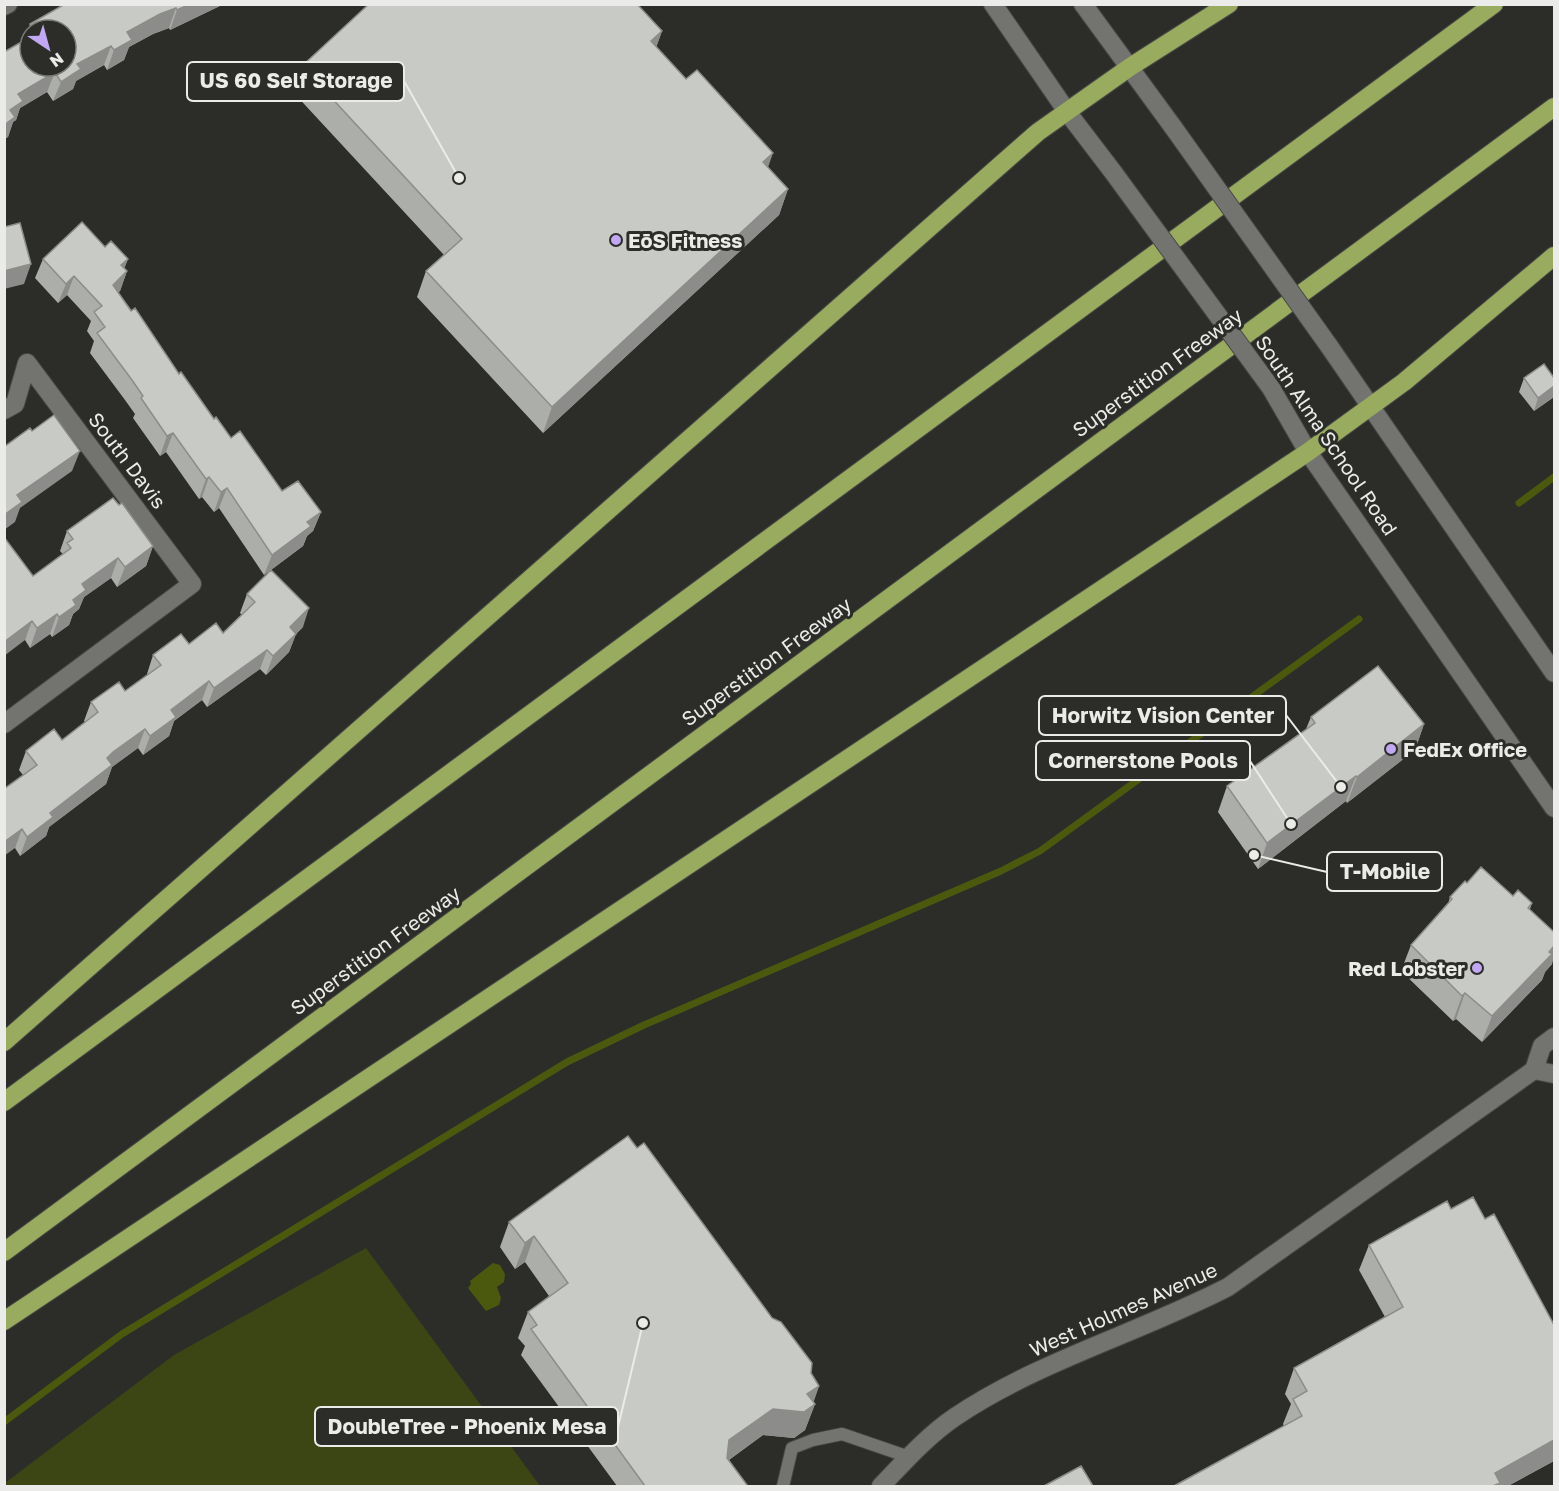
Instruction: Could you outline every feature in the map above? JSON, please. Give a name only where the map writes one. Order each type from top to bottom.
[{"type":"highway","points":[[4,1042],[1038,132],[1068,114],[1130,67],[1229,4]]},
{"type":"highway","points":[[4,1102],[1494,4]]},
{"type":"highway","name":"Superstition Freeway","points":[[4,1252],[1554,107]]},
{"type":"highway","points":[[4,1321],[1308,452],[1404,382],[1554,256]]},
{"type":"main road","name":"South Alma School Road","points":[[993,4],[1068,114],[1271,388],[1308,452],[1554,808]]},
{"type":"main road","points":[[1083,4],[1371,404],[1554,672]]},
{"type":"main road","name":"South Davis","points":[[4,410],[15,404],[27,363],[192,585],[4,724]]},
{"type":"main road","points":[[1554,1037],[1542,1046],[1534,1070],[1554,1074]]},
{"type":"main road","name":"West Holmes Avenue","points":[[881,1486],[909,1457],[954,1418],[1016,1382],[1191,1306],[1228,1287],[1534,1070]]},
{"type":"lane","points":[[783,1486],[792,1448],[813,1440],[842,1434],[909,1457]]},
{"type":"shaded area","points":[[366,1248],[540,1486],[5,1486],[5,1483],[174,1355]]},
{"type":"shaded area","points":[[493,1263],[500,1265],[505,1274],[504,1282],[497,1287],[501,1298],[499,1305],[486,1311],[468,1288],[470,1281]]},
{"type":"building","points":[[65,4],[190,4],[160,14],[127,32],[132,40],[114,50],[111,46],[78,63],[78,18],[40,18]]},
{"type":"building","points":[[369,4],[637,4],[662,31],[651,41],[686,79],[697,70],[773,153],[763,162],[788,189],[552,407],[426,271],[462,239],[302,66]]},
{"type":"building","points":[[18,44],[18,78],[45,78],[18,94],[23,101],[10,110],[15,117],[4,125],[4,52]]},
{"type":"building","points":[[82,222],[105,247],[111,241],[128,259],[121,265],[127,271],[113,285],[131,311],[135,308],[179,374],[181,372],[214,419],[216,417],[231,438],[240,431],[282,491],[298,481],[321,512],[307,522],[311,526],[272,555],[227,488],[221,492],[209,477],[206,479],[173,433],[167,436],[141,398],[143,396],[97,333],[105,327],[94,312],[102,306],[74,276],[66,284],[43,259]]},
{"type":"building","points":[[20,223],[31,264],[4,271],[4,227]]},
{"type":"building","points":[[1544,364],[1554,378],[1554,386],[1538,398],[1524,378]]},
{"type":"building","points":[[54,415],[80,451],[17,495],[22,502],[4,515],[4,447],[30,428],[32,431]]},
{"type":"building","points":[[113,498],[119,505],[122,503],[153,546],[125,567],[118,558],[82,584],[86,590],[73,600],[76,605],[59,617],[57,614],[37,628],[32,621],[4,642],[4,537],[33,576],[71,548],[67,543],[73,539],[67,531]]},
{"type":"building","points":[[271,570],[309,608],[290,627],[296,634],[273,656],[267,650],[214,688],[209,681],[171,710],[176,717],[150,736],[145,729],[113,752],[107,758],[112,765],[50,813],[53,817],[27,837],[22,829],[4,842],[4,789],[37,765],[26,751],[54,729],[62,740],[98,712],[91,702],[119,682],[125,691],[161,665],[153,655],[181,634],[189,644],[216,623],[223,633],[255,602],[247,594]]},
{"type":"building","points":[[1378,666],[1424,724],[1267,843],[1227,786],[1315,723],[1311,717]]},
{"type":"building","name":"Red Lobster","points":[[1481,867],[1513,896],[1518,890],[1532,903],[1528,908],[1554,932],[1554,946],[1549,952],[1552,954],[1492,1016],[1465,993],[1462,996],[1411,945],[1452,899],[1450,897]]},
{"type":"building","points":[[628,1136],[637,1148],[644,1143],[772,1318],[781,1322],[812,1363],[811,1373],[819,1386],[807,1394],[815,1404],[804,1412],[773,1409],[729,1440],[727,1458],[747,1485],[745,1486],[645,1486],[531,1329],[537,1325],[528,1312],[568,1283],[534,1236],[525,1243],[509,1222]]},
{"type":"building","points":[[1473,1197],[1485,1219],[1494,1214],[1554,1325],[1554,1440],[1495,1473],[1500,1483],[1493,1486],[1174,1486],[1302,1416],[1293,1399],[1307,1391],[1294,1368],[1403,1307],[1369,1245],[1447,1201],[1451,1209]]},
{"type":"building","points":[[1081,1466],[1093,1486],[1044,1486]]},
{"type":"waterway","points":[[1519,503],[1554,477]]},
{"type":"waterway","points":[[4,1422],[122,1334],[567,1062],[644,1025],[1001,871],[1040,851],[1359,619]]},
{"type":"place","name":"US 60 Self Storage","points":[[459,178]]},
{"type":"place","name":"EōS Fitness","points":[[616,240]]},
{"type":"place","name":"FedEx Office","points":[[1391,749]]},
{"type":"place","name":"Horwitz Vision Center","points":[[1341,787]]},
{"type":"place","name":"Cornerstone Pools","points":[[1291,824]]},
{"type":"place","name":"T-Mobile","points":[[1254,855]]},
{"type":"place","name":"Red Lobster","points":[[1477,968]]},
{"type":"place","name":"DoubleTree - Phoenix Mesa","points":[[643,1323]]}]
